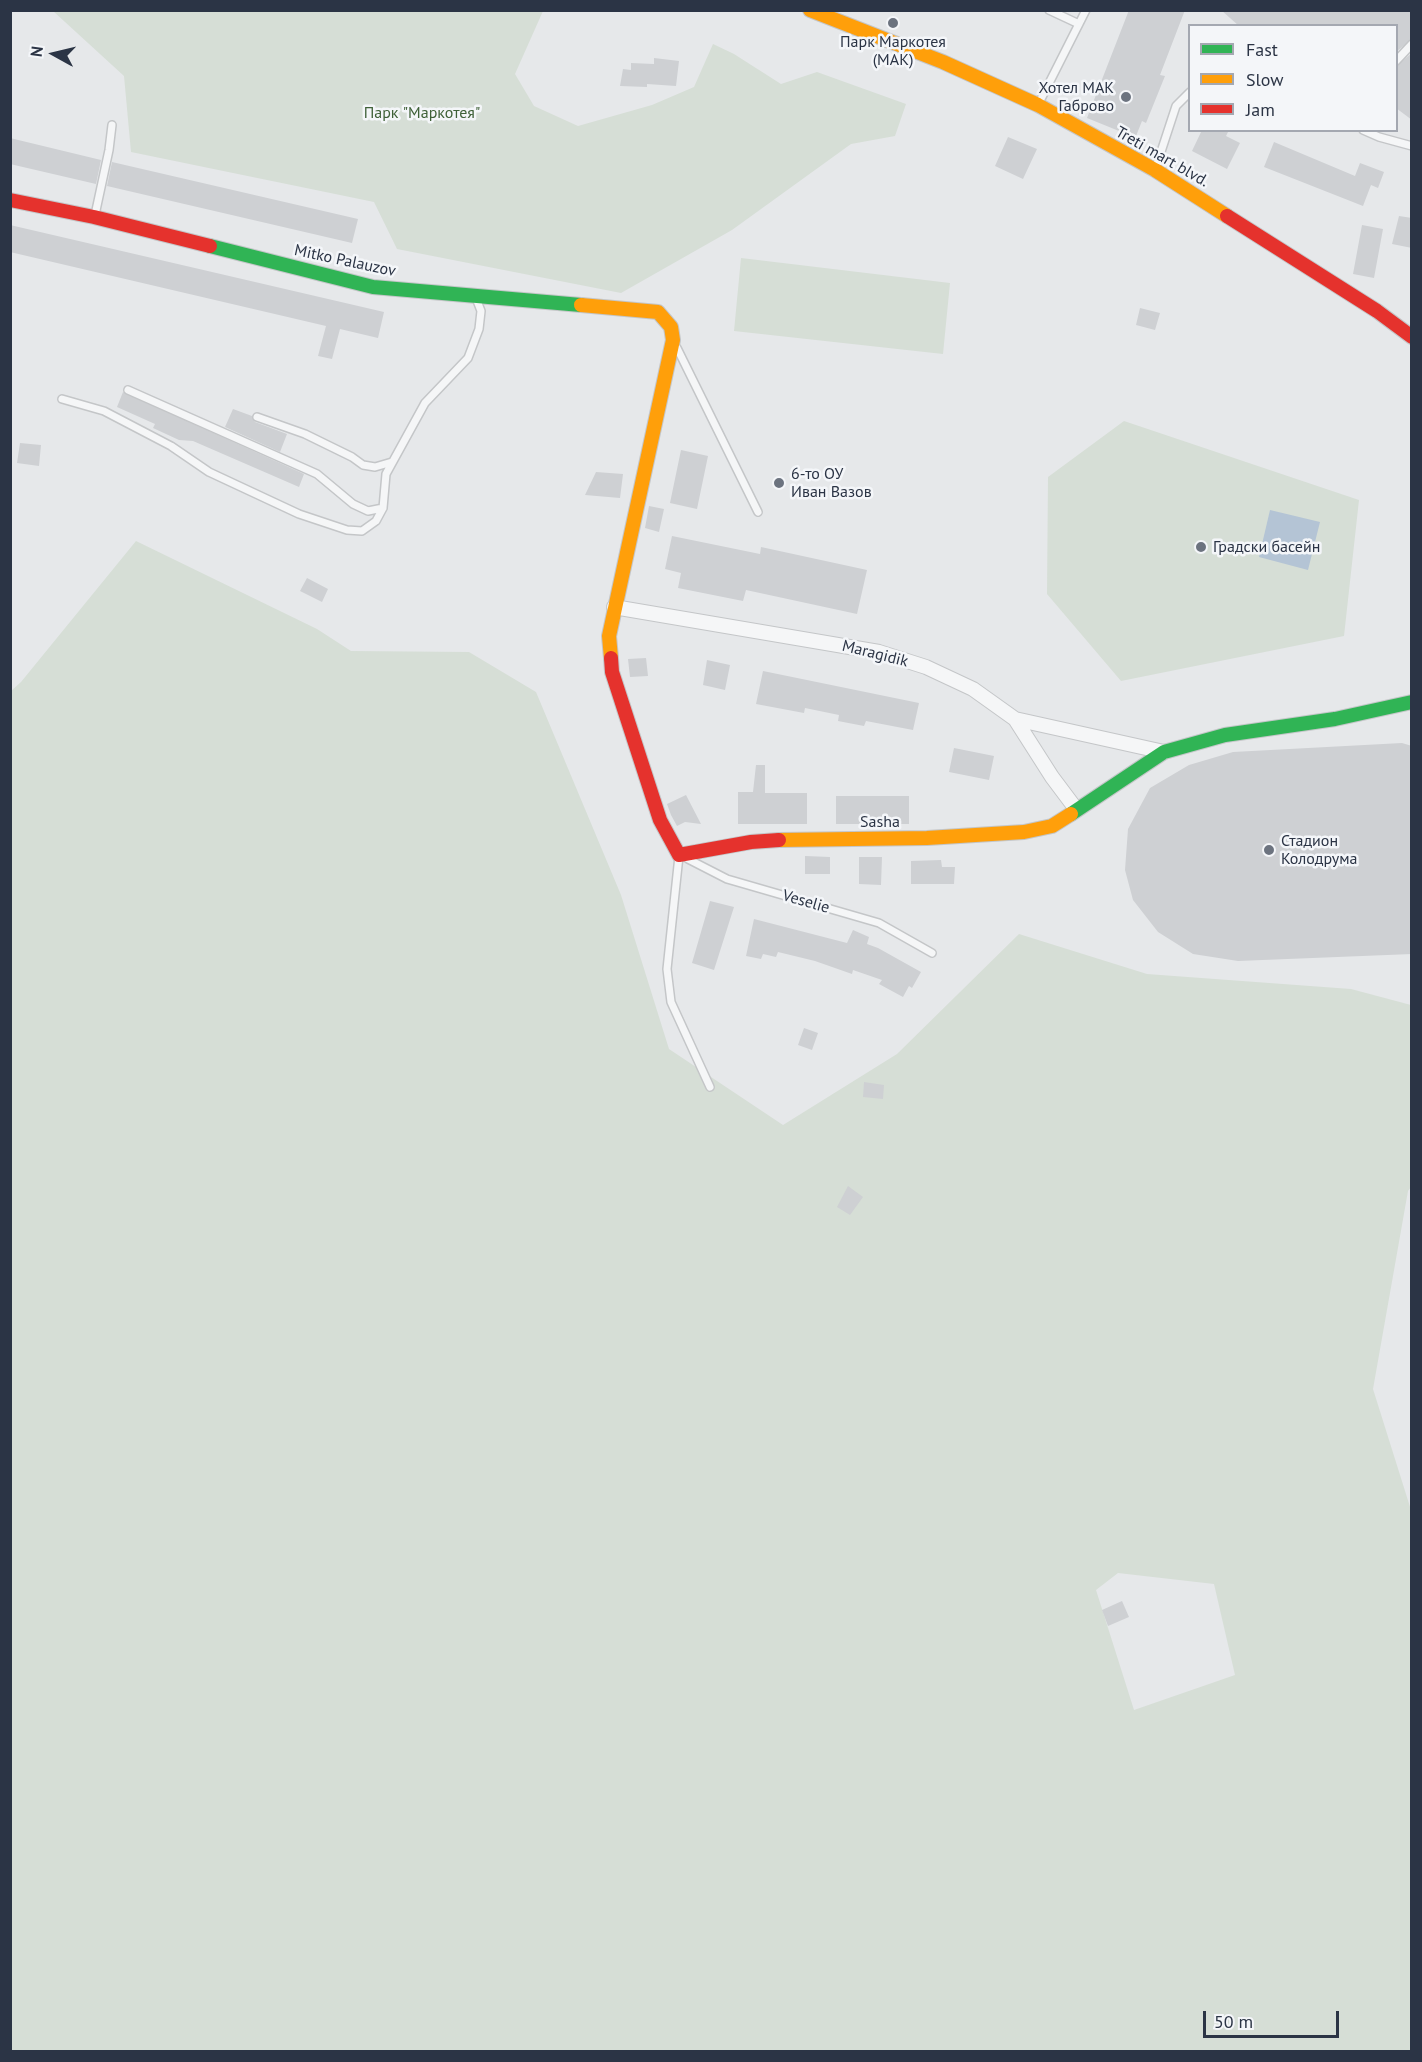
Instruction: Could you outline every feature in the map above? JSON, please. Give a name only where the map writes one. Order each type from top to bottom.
[{"type":"street","name":"Treti mart blvd.","points":[[810,10],[943,62],[1038,105],[1155,170],[1377,311],[1412,337]]},
{"type":"street","name":"Mitko Palauzov","points":[[10,200],[94,217],[373,287],[658,312],[672,334]]},
{"type":"street","points":[[672,334],[609,636],[612,672],[660,820],[679,855]]},
{"type":"street","name":"Maragidik","points":[[614,607],[879,652],[926,668],[974,689],[1015,719],[1052,777],[1076,809]]},
{"type":"street","name":"Sasha","points":[[679,855],[751,843],[800,838],[927,838],[1024,832],[1052,826],[1164,753],[1225,735],[1335,719],[1412,702]]},
{"type":"street","points":[[1015,719],[1164,753]]},
{"type":"lane","points":[[1049,10],[1078,24]]},
{"type":"lane","points":[[1038,105],[1086,10]]},
{"type":"lane","points":[[1398,59],[1412,44]]},
{"type":"lane","points":[[1155,170],[1176,106],[1188,94]]},
{"type":"lane","points":[[94,217],[109,150],[112,124]]},
{"type":"lane","points":[[1368,132],[1412,146]]},
{"type":"lane","points":[[62,399],[104,411],[171,446],[209,472],[299,514],[347,530],[362,531],[376,521],[383,508],[386,474],[425,403],[468,358],[479,329],[481,311],[476,297]]},
{"type":"lane","points":[[672,334],[758,512]]},
{"type":"lane","points":[[128,390],[317,474],[353,504],[368,511],[383,508]]},
{"type":"lane","points":[[257,417],[305,434],[352,457],[363,465],[375,468],[392,462]]},
{"type":"lane","points":[[679,855],[667,969],[671,1002],[710,1087]]},
{"type":"lane","name":"Veselie","points":[[679,855],[727,879],[879,923],[932,953]]},
{"type":"green space","name":"Парк \"Маркотея\"","points":[[53,11],[543,11],[515,74],[534,106],[578,126],[652,105],[694,87],[713,44],[734,54],[781,84],[817,72],[906,104],[895,136],[851,144],[732,230],[621,293],[397,249],[374,202],[131,152],[124,76]]},
{"type":"green space","points":[[741,258],[950,283],[943,354],[734,331]]},
{"type":"green space","name":"Градски басейн","points":[[1124,421],[1359,500],[1344,636],[1121,681],[1047,594],[1048,477]]},
{"type":"green space","points":[[136,541],[317,629],[351,651],[469,652],[536,692],[621,895],[669,1049],[783,1125],[897,1054],[1019,934],[1147,974],[1351,989],[1411,1005],[1411,1187],[1408,1191],[1373,1389],[1411,1510],[1411,2051],[11,2052],[11,691],[21,682]],"holes":[[[1118,1573],[1214,1584],[1235,1675],[1134,1710],[1096,1590]]]},
{"type":"water","points":[[1270,510],[1320,522],[1308,570],[1259,557]]},
{"type":"building","points":[[1129,10],[1185,10],[1160,75],[1165,76],[1146,123],[1142,121],[1136,136],[1087,118]]},
{"type":"building","points":[[1221,10],[1412,10],[1412,39],[1398,50],[1398,24],[1237,24]]},
{"type":"building","points":[[1412,53],[1412,120],[1398,110],[1398,64]]},
{"type":"building","points":[[654,58],[679,61],[676,86],[647,84],[647,87],[620,86],[623,69],[631,70],[631,63],[654,64]]},
{"type":"building","points":[[1201,132],[1228,132],[1226,136],[1240,143],[1227,169],[1192,151]]},
{"type":"building","points":[[1008,137],[1037,149],[1023,179],[995,166]]},
{"type":"building","points":[[10,138],[101,160],[96,184],[10,164]]},
{"type":"building","points":[[1274,142],[1355,176],[1360,163],[1384,172],[1378,188],[1371,185],[1363,206],[1264,167]]},
{"type":"building","points":[[112,162],[358,219],[352,243],[107,186]]},
{"type":"building","points":[[1399,216],[1412,218],[1412,248],[1392,244]]},
{"type":"building","points":[[10,225],[384,312],[378,338],[340,329],[332,359],[318,356],[326,326],[10,252]]},
{"type":"building","points":[[1362,225],[1383,229],[1374,278],[1353,274]]},
{"type":"building","points":[[1140,308],[1160,313],[1155,330],[1136,325]]},
{"type":"building","points":[[123,392],[304,474],[299,487],[193,441],[179,440],[153,428],[155,424],[117,407]]},
{"type":"building","points":[[233,409],[252,416],[255,422],[287,434],[280,452],[225,427]]},
{"type":"building","points":[[20,443],[41,445],[39,466],[17,463]]},
{"type":"building","points":[[681,450],[708,456],[697,509],[670,503]]},
{"type":"building","points":[[596,472],[623,474],[620,498],[585,495]]},
{"type":"building","points":[[649,506],[664,509],[659,532],[645,528]]},
{"type":"building","points":[[672,536],[760,554],[761,547],[867,570],[857,614],[746,590],[743,601],[678,588],[681,573],[665,569]]},
{"type":"building","points":[[307,578],[328,589],[322,602],[300,591]]},
{"type":"building","points":[[646,658],[648,676],[630,677],[628,659]]},
{"type":"building","points":[[707,660],[730,665],[725,690],[703,685]]},
{"type":"building","points":[[763,671],[919,703],[913,730],[866,721],[864,726],[838,721],[839,715],[805,708],[804,713],[756,704]]},
{"type":"building","name":"Стадион Колодрума","points":[[1402,743],[1412,746],[1412,954],[1238,961],[1193,954],[1158,932],[1133,900],[1125,870],[1128,829],[1150,788],[1189,765],[1233,752]]},
{"type":"building","points":[[954,748],[994,756],[989,780],[949,772]]},
{"type":"building","points":[[756,765],[765,765],[765,793],[807,793],[807,824],[738,824],[738,792],[753,792]]},
{"type":"building","points":[[686,795],[701,824],[685,822],[677,826],[671,815],[667,804]]},
{"type":"building","points":[[836,796],[909,796],[909,824],[836,824]]},
{"type":"building","points":[[805,856],[830,857],[830,874],[805,874]]},
{"type":"building","points":[[859,857],[882,857],[881,885],[859,884]]},
{"type":"building","points":[[941,860],[942,867],[955,867],[954,884],[911,884],[911,861]]},
{"type":"building","points":[[710,901],[734,907],[714,970],[692,963]]},
{"type":"building","points":[[754,919],[847,943],[853,930],[869,937],[867,944],[921,972],[912,988],[909,986],[903,997],[879,984],[882,980],[853,970],[852,974],[815,961],[778,952],[776,957],[763,954],[761,959],[746,956]]},
{"type":"building","points":[[804,1028],[818,1033],[812,1050],[798,1045]]},
{"type":"building","points":[[864,1082],[884,1085],[883,1099],[863,1097]]},
{"type":"building","points":[[848,1186],[863,1197],[850,1215],[837,1207]]},
{"type":"building","points":[[1122,1601],[1129,1617],[1108,1626],[1102,1610]]},
{"type":"traffic: fast","points":[[210,246],[373,287],[581,305]]},
{"type":"traffic: fast","points":[[1071,814],[1164,752],[1225,735],[1335,719],[1412,702]]},
{"type":"traffic: slow","points":[[810,10],[943,62],[1038,105],[1155,170],[1227,216]]},
{"type":"traffic: slow","points":[[581,305],[658,312],[671,327],[673,340],[609,636],[611,658]]},
{"type":"traffic: slow","points":[[779,840],[927,838],[1024,832],[1052,826],[1071,814]]},
{"type":"traffic: jam","points":[[10,200],[94,217],[210,246]]},
{"type":"traffic: jam","points":[[1227,216],[1377,311],[1412,337]]},
{"type":"traffic: jam","points":[[611,658],[612,672],[660,820],[679,855],[751,842],[779,840]]},
{"type":"place","name":"Парк Маркотея (МАК)","points":[[893,23]]},
{"type":"place","name":"Хотел МАК Габрово","points":[[1126,97]]},
{"type":"place","name":"6-то ОУ Иван Вазов","points":[[779,483]]},
{"type":"place","name":"Градски басейн","points":[[1201,547]]},
{"type":"place","name":"Стадион Колодрума","points":[[1269,850]]}]
